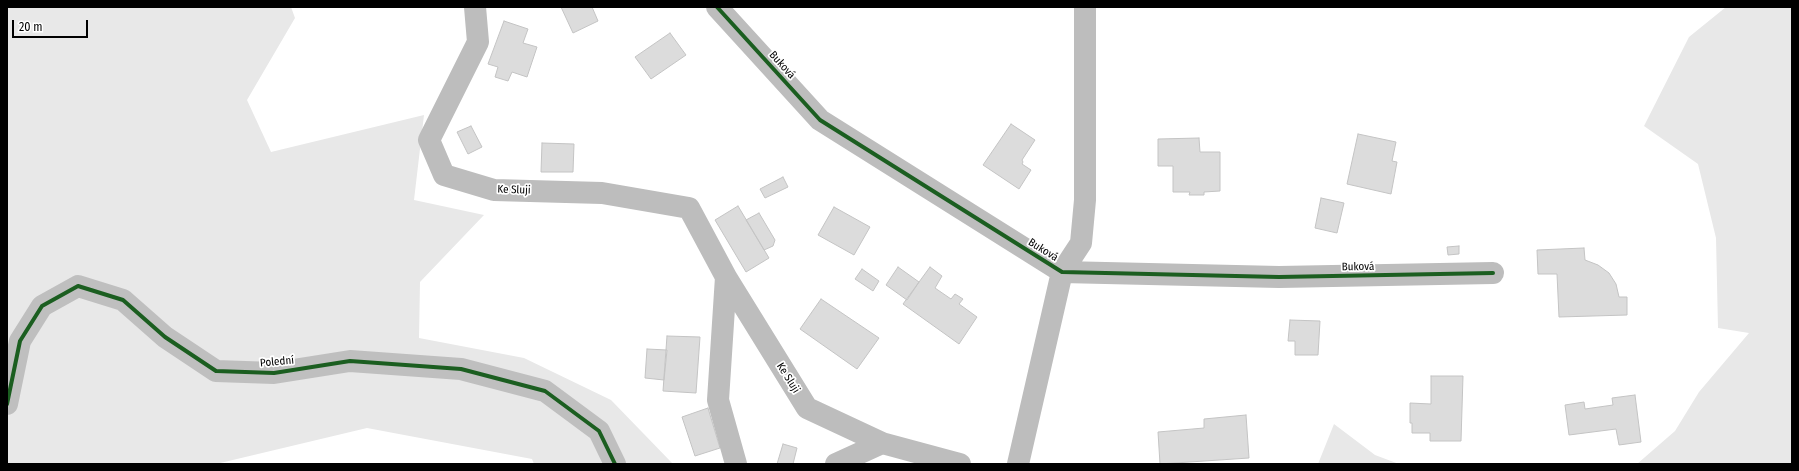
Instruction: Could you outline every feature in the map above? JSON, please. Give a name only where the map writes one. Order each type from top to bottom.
[{"type":"street","name":"Ke Sluji","points":[[475,7],[478,42],[429,140],[444,174],[494,190],[602,193],[689,208],[726,277],[807,408],[882,443],[960,464]]},
{"type":"street","name":"Buková","points":[[717,7],[820,120],[1062,272],[1279,277],[1493,273]]},
{"type":"street","name":"Buková","points":[[1018,464],[1062,272],[1081,243],[1085,200],[1085,7]]},
{"type":"street","points":[[726,277],[718,400],[736,464]]},
{"type":"street","name":"Polední","points":[[7,404],[20,341],[42,306],[78,286],[123,300],[165,337],[216,372],[274,373],[350,361],[461,369],[545,391],[599,431],[615,464]]},
{"type":"street","points":[[836,464],[882,443]]},
{"type":"shaded area","points":[[7,7],[291,7],[295,18],[247,100],[271,152],[424,115],[414,200],[484,215],[420,282],[419,338],[524,358],[611,400],[673,464],[534,464],[532,459],[367,428],[216,464],[7,464]]},
{"type":"shaded area","points":[[1726,7],[1792,7],[1792,464],[1637,464],[1675,431],[1699,392],[1749,333],[1718,328],[1716,238],[1698,164],[1644,126],[1689,37]]},
{"type":"shaded area","points":[[1334,424],[1375,455],[1399,464],[1318,464]]},
{"type":"building","points":[[561,7],[592,7],[598,21],[573,33]]},
{"type":"building","points":[[504,21],[528,29],[523,43],[537,47],[527,77],[512,72],[508,81],[495,77],[498,67],[488,64]]},
{"type":"building","points":[[670,33],[686,55],[651,79],[635,57]]},
{"type":"building","points":[[1011,124],[1035,140],[1022,160],[1022,164],[1031,170],[1019,189],[983,165]]},
{"type":"building","points":[[471,126],[482,147],[468,154],[457,132]]},
{"type":"building","points":[[1358,134],[1396,142],[1392,161],[1397,162],[1391,194],[1347,184]]},
{"type":"building","points":[[1199,138],[1200,152],[1220,152],[1220,191],[1204,192],[1204,195],[1189,195],[1190,192],[1173,192],[1173,166],[1158,166],[1158,139]]},
{"type":"building","points":[[542,143],[574,144],[573,172],[541,172]]},
{"type":"building","points":[[783,177],[788,187],[765,198],[760,189]]},
{"type":"building","points":[[1321,198],[1344,203],[1337,233],[1315,228]]},
{"type":"building","points":[[738,206],[769,258],[746,272],[715,220]]},
{"type":"building","points":[[834,207],[870,227],[854,255],[818,235]]},
{"type":"building","points":[[759,213],[775,240],[773,246],[764,250],[746,220]]},
{"type":"building","points":[[1459,246],[1459,254],[1448,255],[1447,247]]},
{"type":"building","points":[[1584,248],[1585,260],[1598,265],[1609,273],[1616,284],[1619,297],[1627,297],[1627,315],[1559,317],[1557,274],[1538,274],[1537,250]]},
{"type":"building","points":[[898,267],[919,282],[907,300],[886,285]]},
{"type":"building","points":[[930,267],[942,276],[935,288],[951,299],[955,294],[963,299],[959,304],[977,317],[959,344],[903,304]]},
{"type":"building","points":[[862,269],[879,281],[873,291],[855,279]]},
{"type":"building","points":[[821,299],[879,338],[857,369],[800,329]]},
{"type":"building","points":[[1290,320],[1320,321],[1318,355],[1295,355],[1295,341],[1288,341]]},
{"type":"building","points":[[667,336],[700,337],[696,393],[663,391]]},
{"type":"building","points":[[647,349],[667,350],[664,380],[645,378]]},
{"type":"building","points":[[1431,376],[1463,376],[1461,441],[1430,441],[1430,433],[1412,433],[1412,423],[1410,423],[1410,403],[1431,404]]},
{"type":"building","points":[[1635,395],[1641,442],[1619,445],[1616,429],[1569,435],[1565,405],[1584,402],[1585,409],[1613,405],[1612,398]]},
{"type":"building","points":[[708,408],[720,448],[695,456],[682,417]]},
{"type":"building","points":[[1246,415],[1249,458],[1160,464],[1158,432],[1204,428],[1204,419]]},
{"type":"building","points":[[783,444],[797,448],[793,464],[777,464]]},
{"type":"cycle path","points":[[717,7],[820,120],[1062,272],[1279,277],[1493,273]]},
{"type":"cycle path","points":[[7,404],[20,341],[42,306],[78,286],[123,300],[165,337],[216,371],[274,373],[350,361],[461,369],[545,391],[599,431],[615,464]]}]
